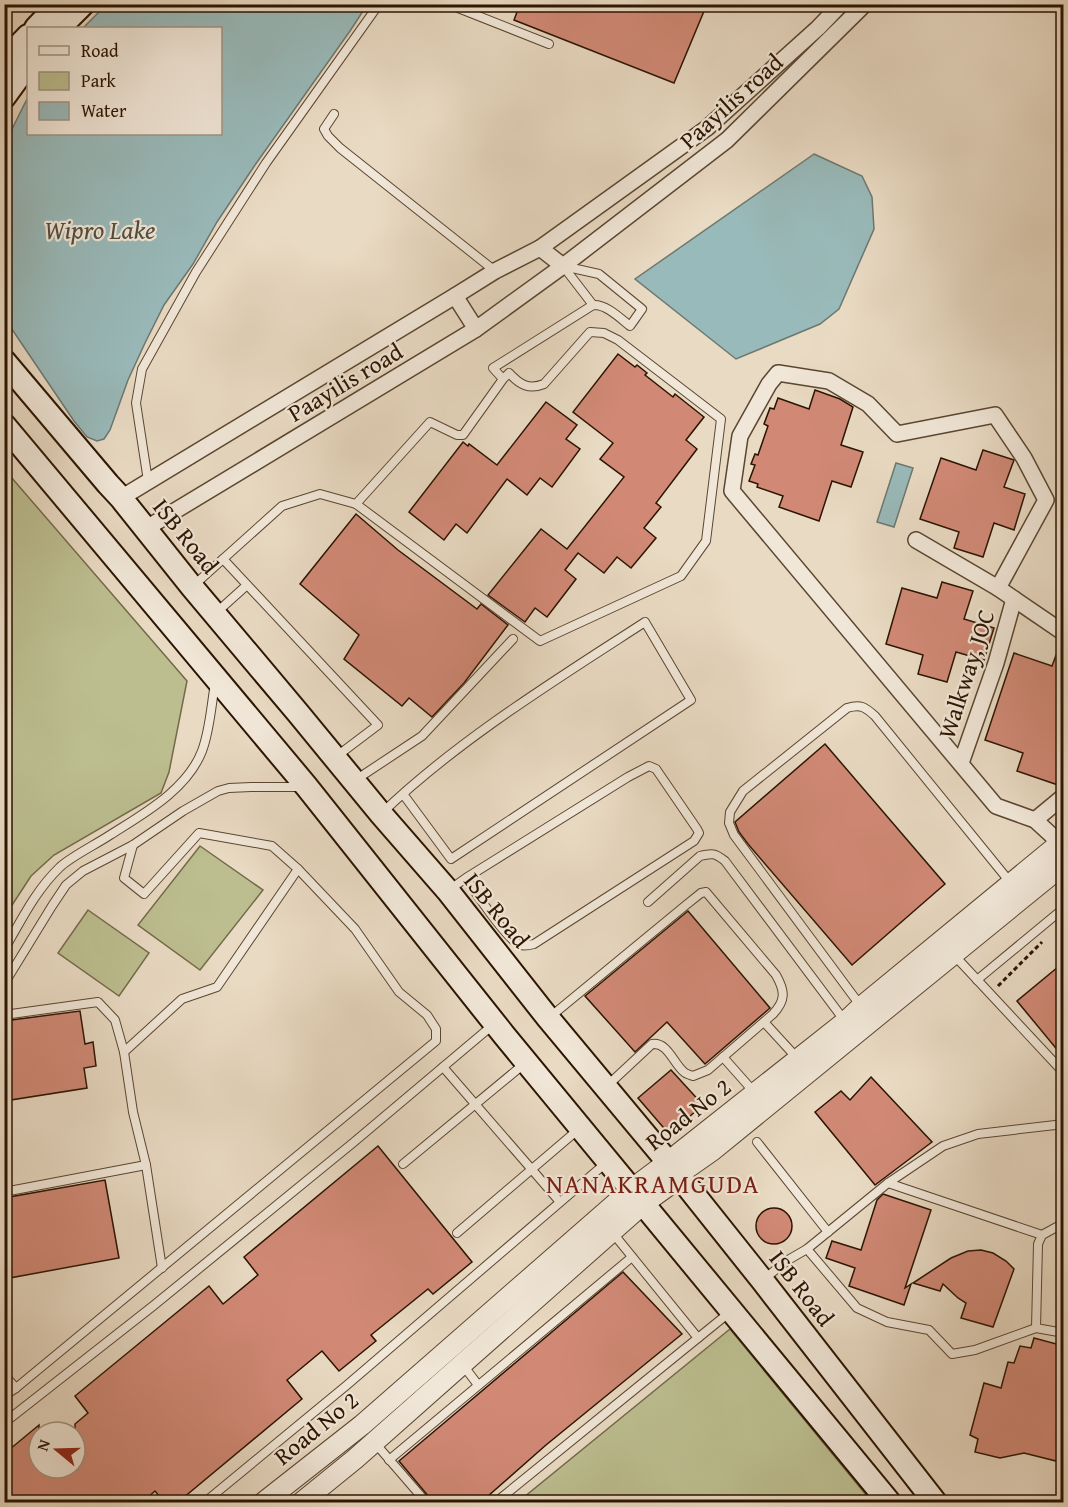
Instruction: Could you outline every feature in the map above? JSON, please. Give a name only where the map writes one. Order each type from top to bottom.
[{"type":"main road","points":[[37,27],[59,4]]},
{"type":"main road","points":[[60,27],[83,4]]},
{"type":"main road","points":[[4,61],[27,37]]},
{"type":"main road","points":[[4,97],[27,65]]},
{"type":"main road","name":"ISB Road","points":[[4,361],[381,814],[457,885],[549,1018],[762,1280],[935,1503]]},
{"type":"main road","points":[[4,425],[307,787],[526,1062],[889,1503]]},
{"type":"street","name":"Paayilis road","points":[[120,498],[495,271],[540,248],[707,128],[818,28],[841,4]]},
{"type":"street","name":"Paayilis road","points":[[145,529],[476,329],[563,266],[727,140],[865,4]]},
{"type":"street","points":[[540,248],[563,266]]},
{"type":"street","points":[[455,296],[476,329]]},
{"type":"street","points":[[998,588],[1046,500],[1024,458],[994,415],[897,434],[868,404],[829,381],[778,373],[769,384],[740,436],[732,491],[996,806],[1035,820],[1062,841]]},
{"type":"street","points":[[916,540],[998,588],[1064,633]]},
{"type":"street","name":"Walkway, JOC","points":[[961,763],[996,663],[1014,599]]},
{"type":"street","points":[[1035,820],[1064,796]]},
{"type":"street","name":"Road No 2","points":[[264,1503],[674,1170],[755,1094],[1062,841]]},
{"type":"street","name":"Road No 2","points":[[674,1170],[686,1170],[1064,864]]},
{"type":"street","name":"Road No 2","points":[[302,1503],[612,1232],[638,1197]]},
{"type":"lane","points":[[148,481],[136,403],[142,369],[196,272],[266,163],[380,4]]},
{"type":"lane","points":[[448,4],[549,44]]},
{"type":"lane","points":[[334,114],[324,129],[334,142],[495,271]]},
{"type":"lane","points":[[563,266],[593,305]]},
{"type":"lane","points":[[503,379],[493,368],[593,305],[607,309],[630,326],[642,309],[599,274],[563,266]]},
{"type":"lane","points":[[192,587],[282,506],[320,494],[356,504],[540,641],[681,576],[706,541],[721,419],[618,340],[604,333],[590,332],[544,384],[535,387],[523,385],[509,373],[463,435],[456,435],[430,422],[356,504]]},
{"type":"lane","points":[[223,559],[378,725],[335,758]]},
{"type":"lane","points":[[215,614],[247,585]]},
{"type":"lane","points":[[381,814],[403,794],[456,751],[512,710],[645,622],[691,700],[451,859],[403,794]]},
{"type":"lane","points":[[354,781],[422,736],[513,639]]},
{"type":"lane","points":[[4,950],[28,906],[62,865],[171,793],[192,770],[202,750],[216,679]]},
{"type":"lane","points":[[861,1007],[734,835],[729,822],[730,812],[743,791],[848,708],[857,705],[866,708],[875,716],[1011,883]]},
{"type":"lane","points":[[457,885],[649,766],[656,769],[698,829],[699,833],[694,841],[534,944],[522,946],[515,942],[476,910]]},
{"type":"lane","points":[[4,980],[15,967],[66,885],[83,871],[133,845],[183,811],[218,791],[251,787],[307,787]]},
{"type":"lane","points":[[4,1396],[303,1153],[436,1041],[436,1029],[427,1015],[399,992],[355,929],[298,869],[272,846],[199,833],[144,894],[124,878],[133,845]]},
{"type":"lane","points":[[648,902],[700,856],[718,855],[725,861],[845,1022]]},
{"type":"lane","points":[[124,1052],[182,999],[217,987],[298,869]]},
{"type":"lane","points":[[549,1018],[701,893],[706,892],[781,983],[783,998],[780,1007],[708,1070],[693,1076],[685,1073],[664,1047],[652,1044],[605,1087]]},
{"type":"lane","points":[[977,980],[1064,908]]},
{"type":"lane","points":[[953,954],[1064,1073]]},
{"type":"lane","points":[[4,1015],[98,1002],[115,1020],[124,1052],[133,1112],[146,1165],[162,1268]]},
{"type":"lane","points":[[764,1022],[798,1059]]},
{"type":"lane","points":[[4,1423],[318,1172],[496,1023]]},
{"type":"lane","points":[[723,1057],[755,1094]]},
{"type":"lane","points":[[403,1164],[526,1062]]},
{"type":"lane","points":[[443,1067],[560,1202]]},
{"type":"lane","points":[[762,1280],[807,1249],[888,1182],[943,1146],[978,1134],[1064,1124]]},
{"type":"lane","points":[[457,1233],[581,1127]]},
{"type":"lane","points":[[757,1142],[828,1232]]},
{"type":"lane","points":[[206,1503],[608,1160]]},
{"type":"lane","points":[[4,1191],[146,1165]]},
{"type":"lane","points":[[888,1182],[1042,1235]]},
{"type":"lane","points":[[1036,1328],[1038,1244],[1042,1235],[1064,1223]]},
{"type":"lane","points":[[612,1232],[698,1338]]},
{"type":"lane","points":[[807,1249],[857,1308],[886,1322],[929,1330],[952,1353],[975,1350],[1036,1328],[1064,1333]]},
{"type":"lane","points":[[389,1460],[632,1257]]},
{"type":"lane","points":[[496,1503],[731,1311]]},
{"type":"lane","points":[[462,1364],[478,1386]]},
{"type":"lane","points":[[4,1375],[16,1388]]},
{"type":"lane","points":[[374,1442],[426,1503]]},
{"type":"path","points":[[996,988],[1044,940]]},
{"type":"green space","points":[[5,470],[187,681],[169,772],[161,793],[54,855],[31,876],[5,916]]},
{"type":"green space","points":[[200,846],[263,890],[200,970],[138,925]]},
{"type":"green space","points":[[88,910],[149,953],[119,996],[58,953]]},
{"type":"green space","points":[[730,1329],[872,1502],[518,1502]]},
{"type":"water","name":"Wipro Lake","points":[[106,5],[367,5],[255,165],[217,222],[193,264],[164,305],[128,380],[110,430],[104,439],[97,441],[87,437],[74,421],[5,319],[5,143],[27,99],[27,135],[222,135],[222,27],[84,27]]},
{"type":"water","points":[[814,154],[862,176],[872,197],[874,229],[839,309],[820,324],[736,359],[635,279]]},
{"type":"water","points":[[896,463],[913,468],[894,527],[877,522]]},
{"type":"building","points":[[520,4],[707,4],[674,83],[514,20]]},
{"type":"building","points":[[618,354],[635,367],[637,365],[647,373],[645,375],[673,397],[675,394],[704,417],[686,440],[697,449],[656,503],[661,507],[644,528],[656,538],[631,568],[617,557],[604,573],[578,553],[565,570],[576,579],[547,617],[535,608],[525,622],[488,595],[541,529],[567,549],[624,477],[600,459],[613,443],[573,412]]},
{"type":"building","points":[[815,390],[840,399],[853,407],[841,445],[863,452],[851,487],[832,481],[819,521],[779,507],[783,496],[757,487],[758,484],[749,481],[755,465],[751,464],[755,454],[758,455],[768,426],[764,424],[770,408],[774,409],[778,398],[809,409]]},
{"type":"building","points":[[546,402],[577,425],[566,439],[580,449],[552,487],[540,478],[527,495],[507,479],[467,533],[456,524],[444,540],[409,512],[463,442],[497,465]]},
{"type":"building","points":[[983,450],[1014,460],[1004,487],[1025,494],[1014,530],[994,523],[983,557],[954,548],[959,532],[920,519],[941,458],[976,470]]},
{"type":"building","points":[[356,514],[398,550],[477,609],[481,604],[508,625],[464,683],[432,717],[409,698],[402,706],[344,659],[359,635],[300,584]]},
{"type":"building","points":[[942,582],[973,591],[964,619],[994,628],[984,660],[956,652],[947,682],[918,674],[923,655],[886,644],[902,588],[937,598]]},
{"type":"building","points":[[1061,642],[1064,643],[1064,769],[1058,785],[1017,771],[1023,753],[985,740],[1014,653],[1052,666]]},
{"type":"building","points":[[825,744],[945,884],[852,965],[748,844],[735,822]]},
{"type":"building","points":[[688,911],[770,1008],[705,1064],[667,1022],[635,1052],[585,996]]},
{"type":"building","points":[[1064,962],[1064,1058],[1017,1001]]},
{"type":"building","points":[[80,1011],[85,1044],[93,1042],[96,1066],[84,1068],[87,1088],[4,1101],[4,1021]]},
{"type":"building","points":[[671,1070],[703,1105],[669,1134],[638,1098]]},
{"type":"building","points":[[871,1077],[932,1142],[875,1185],[815,1112],[841,1091],[850,1100]]},
{"type":"building","points":[[378,1146],[472,1262],[433,1294],[428,1289],[371,1335],[376,1341],[339,1371],[322,1351],[287,1380],[302,1399],[177,1503],[165,1503],[155,1491],[141,1503],[4,1503],[4,1454],[27,1435],[27,1480],[87,1480],[87,1420],[80,1420],[88,1413],[75,1396],[209,1286],[223,1304],[258,1275],[244,1257]]},
{"type":"building","points":[[105,1180],[119,1258],[4,1279],[4,1198]]},
{"type":"building","points":[[883,1194],[931,1210],[905,1288],[911,1284],[904,1305],[849,1286],[855,1268],[826,1258],[832,1241],[861,1250],[877,1200]]},
{"type":"building","points":[[774,1208],[787,1213],[792,1226],[787,1239],[774,1244],[761,1239],[756,1226],[761,1213]]},
{"type":"building","points":[[981,1250],[993,1253],[1014,1269],[993,1327],[961,1318],[966,1303],[943,1284],[940,1291],[913,1283],[951,1258],[968,1251]]},
{"type":"building","points":[[623,1272],[682,1334],[546,1445],[480,1503],[434,1503],[399,1461]]},
{"type":"building","points":[[1034,1338],[1064,1346],[1064,1440],[1056,1461],[1024,1453],[1000,1458],[975,1452],[978,1439],[970,1435],[984,1383],[1001,1388],[1008,1362],[1014,1363],[1020,1346],[1031,1348]]},
{"type":"district","name":"NANAKRAMGUDA","points":[[653,1183]]}]
